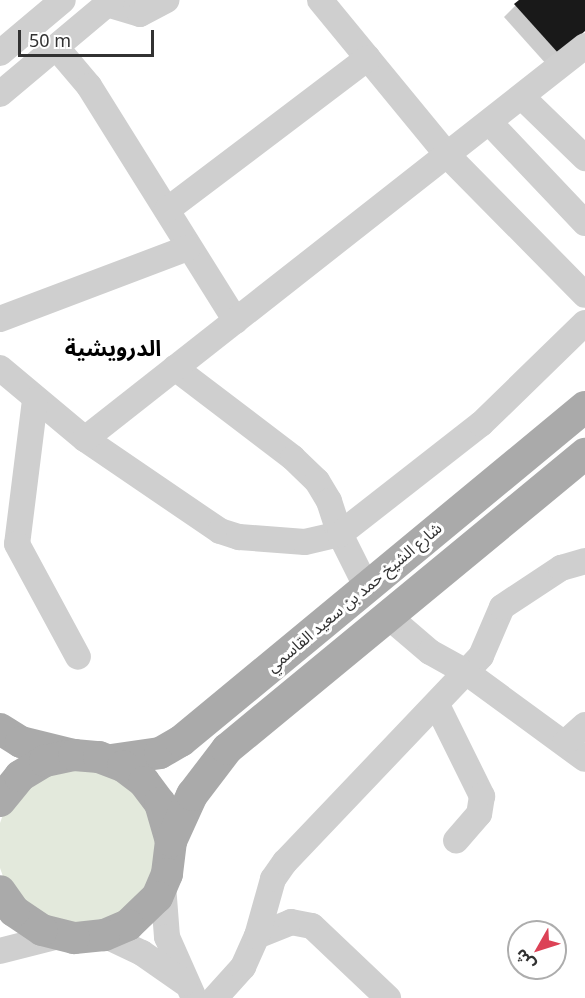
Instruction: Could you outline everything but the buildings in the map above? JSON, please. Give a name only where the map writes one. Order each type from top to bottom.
[{"type":"main road","name":"شارع الشيخ حمد بن سعيد القاسمي","points":[[111,760],[160,753],[181,741],[585,407]]},
{"type":"main road","points":[[0,891],[27,922],[59,936],[104,935],[139,917],[163,885],[171,840],[192,795],[227,749],[585,454]]},
{"type":"main road","points":[[0,729],[21,741],[74,755],[111,760],[134,773],[153,792],[166,815],[171,840]]},
{"type":"main road","points":[[0,801],[32,768],[74,755]]},
{"type":"street","points":[[0,53],[63,0]]},
{"type":"street","points":[[0,94],[109,2],[140,14],[166,0]]},
{"type":"street","points":[[320,0],[448,156],[585,295]]},
{"type":"street","points":[[85,439],[490,123],[585,46]]},
{"type":"street","points":[[56,47],[89,86],[236,321]]},
{"type":"street","points":[[166,210],[368,58]]},
{"type":"street","points":[[522,97],[585,158]]},
{"type":"street","points":[[490,123],[585,223]]},
{"type":"street","points":[[0,319],[189,248]]},
{"type":"street","points":[[0,368],[35,400],[85,439],[220,531],[239,537],[305,542],[340,534],[481,424],[585,323]]},
{"type":"street","points":[[175,368],[293,458],[317,481],[329,501],[340,534],[366,586]]},
{"type":"street","points":[[35,400],[9,547],[78,657]]},
{"type":"street","points":[[215,998],[243,967],[257,936],[273,879],[285,862],[466,672],[488,646],[495,617],[502,607],[561,568],[585,561]]},
{"type":"street","points":[[389,617],[430,652],[466,672],[585,759]]},
{"type":"street","points":[[436,705],[482,796],[479,814],[456,840]]},
{"type":"street","points":[[565,743],[585,725]]},
{"type":"street","points":[[163,885],[167,937],[189,990]]},
{"type":"street","points":[[257,936],[291,922],[312,926],[387,998]]},
{"type":"street","points":[[104,935],[142,953],[189,990]]},
{"type":"street","points":[[0,951],[59,936]]},
{"type":"shaded area","points":[[51,768],[113,771],[155,816],[155,878],[113,921],[51,924],[5,882],[0,868],[0,823],[5,809]]},
{"type":"district","name":"الدرويشية","points":[[113,348]]}]
